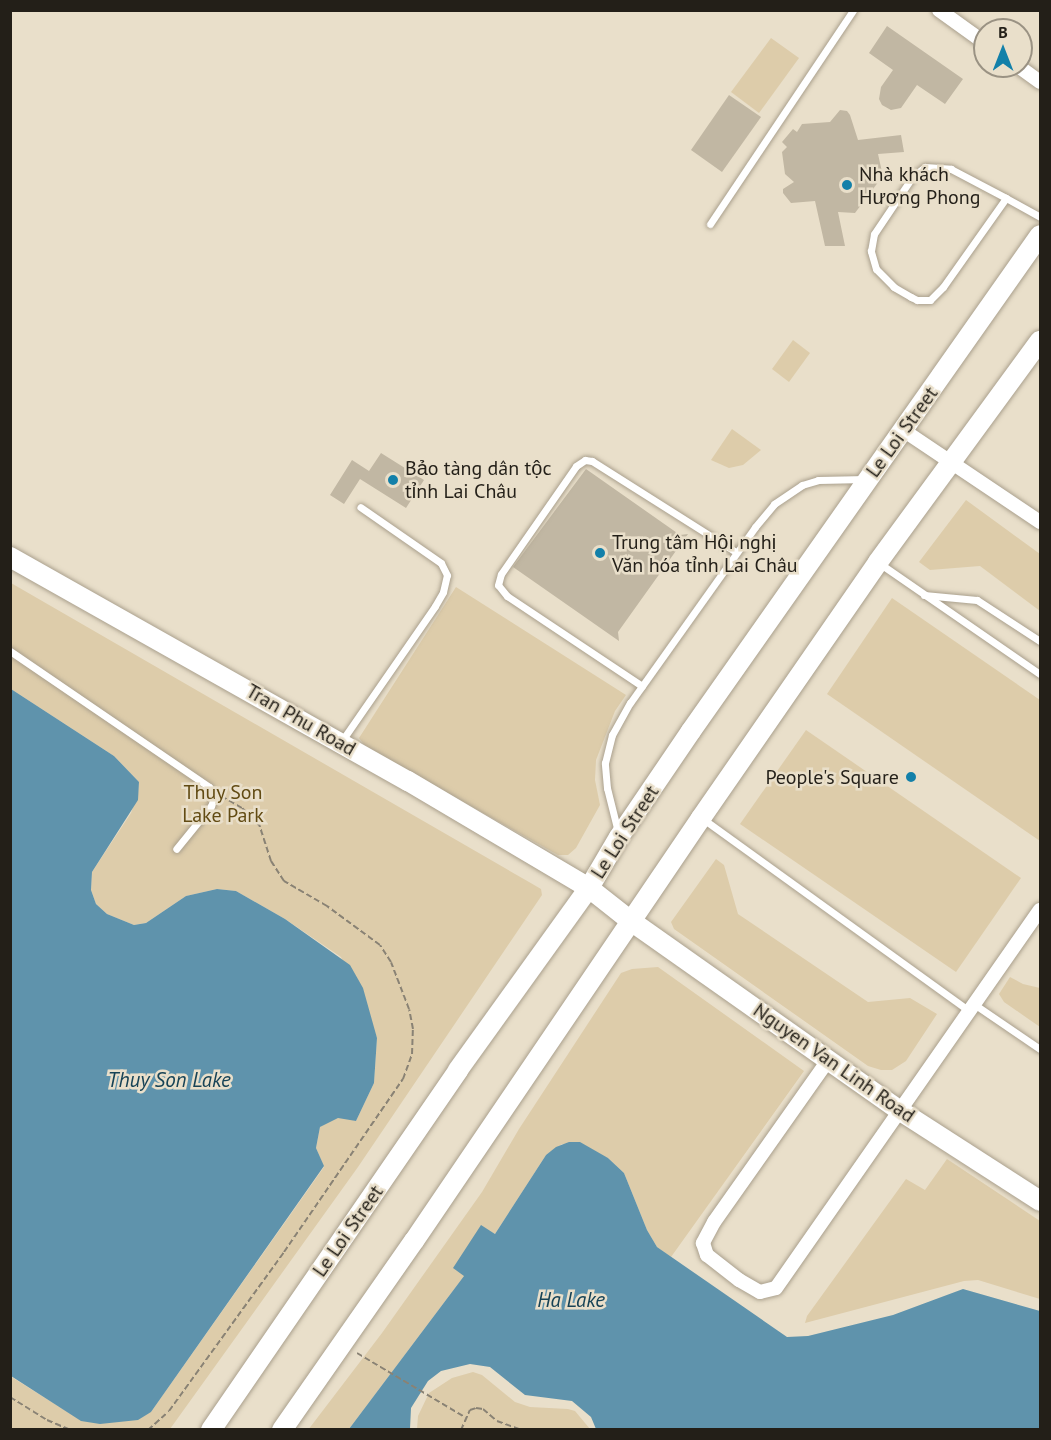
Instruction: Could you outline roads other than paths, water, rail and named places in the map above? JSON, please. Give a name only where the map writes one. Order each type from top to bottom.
[{"type":"main road","name":"Le Loi Street","points":[[211,1430],[458,1071],[589,888],[619,837],[1041,235]]},
{"type":"main road","points":[[282,1430],[414,1241],[878,562],[1041,341]]},
{"type":"main road","name":"Tran Phu Road","points":[[10,557],[589,888],[631,921]]},
{"type":"main road","name":"Nguyen Van Linh Road","points":[[631,921],[899,1110],[1041,1201]]},
{"type":"street","points":[[939,10],[973,34]]},
{"type":"street","points":[[903,430],[1041,522]]},
{"type":"street","points":[[829,1059],[714,1222],[703,1243],[707,1255],[739,1280],[760,1292],[776,1288],[1041,910]]},
{"type":"lane","points":[[710,224],[853,10]]},
{"type":"lane","points":[[1006,198],[943,287],[930,300],[917,300],[911,297],[894,287],[876,269],[871,251],[874,234],[913,176],[925,167],[951,169],[1006,198],[1041,217]]},
{"type":"lane","points":[[642,686],[507,596],[498,585],[501,574],[576,466],[585,460],[592,461],[736,552]]},
{"type":"lane","points":[[619,837],[607,788],[605,763],[612,735],[642,686],[769,509],[802,485],[834,478],[868,479]]},
{"type":"lane","points":[[340,744],[435,606],[443,592],[447,575],[441,563],[360,507]]},
{"type":"lane","points":[[878,562],[1041,674]]},
{"type":"lane","points":[[924,595],[968,597],[977,600],[1041,641]]},
{"type":"lane","points":[[10,651],[209,787],[214,798],[211,806],[177,849]]},
{"type":"lane","points":[[701,818],[972,1008],[1041,1049]]},
{"type":"water","name":"Thuy Son Lake","points":[[11,689],[114,756],[139,782],[138,800],[92,872],[91,890],[96,904],[107,914],[134,925],[146,923],[186,896],[217,889],[236,891],[285,919],[350,965],[363,988],[377,1038],[374,1083],[356,1121],[338,1118],[320,1127],[316,1148],[324,1166],[151,1412],[138,1420],[100,1424],[81,1421],[11,1376]]},
{"type":"water","name":"Ha Lake","points":[[569,1142],[580,1142],[608,1158],[624,1173],[647,1230],[657,1247],[787,1337],[808,1336],[893,1315],[963,1289],[1040,1311],[1040,1429],[596,1429],[591,1417],[572,1401],[525,1395],[490,1367],[470,1364],[441,1371],[428,1381],[411,1408],[410,1429],[349,1429],[464,1276],[453,1268],[481,1225],[495,1234],[546,1155],[556,1147]]},
{"type":"place","name":"Nhà khách Hương Phong","points":[[847,185]]},
{"type":"place","name":"Bảo tàng dân tộc tỉnh Lai Châu","points":[[393,480]]},
{"type":"place","name":"Trung tâm Hội nghị Văn hóa tỉnh Lai Châu","points":[[600,553]]},
{"type":"place","name":"People's Square","points":[[911,777]]},
{"type":"park label","name":"Thuy Son Lake Park","points":[[223,804]]}]
